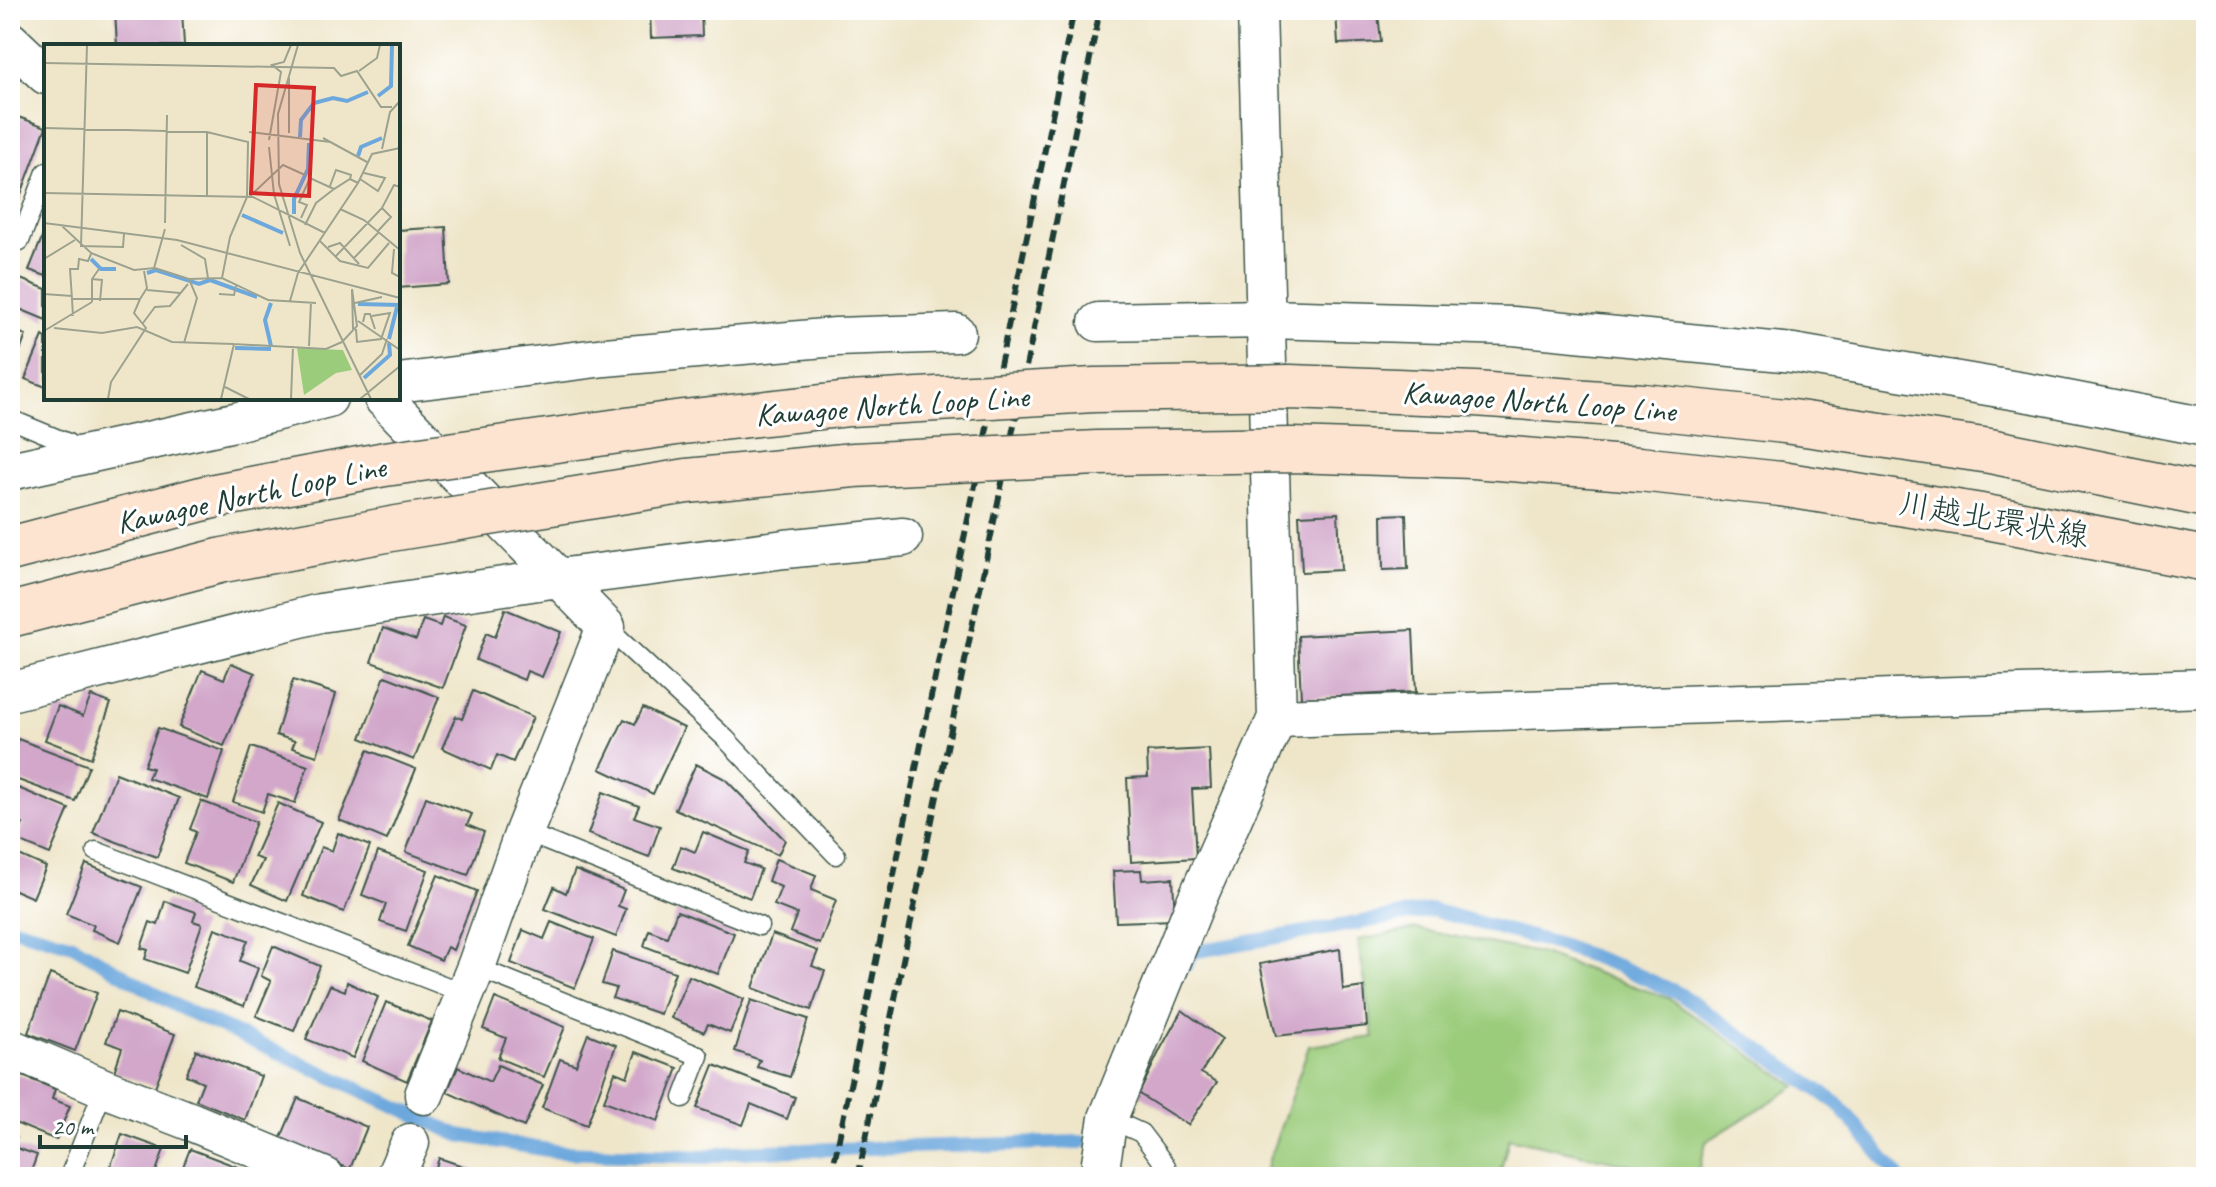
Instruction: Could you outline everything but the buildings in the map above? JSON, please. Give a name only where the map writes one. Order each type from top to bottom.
[{"type":"main road","name":"Kawagoe North Loop Line","points":[[10,549],[209,497],[385,464],[683,422],[850,404],[1094,390],[1290,387],[1490,395],[1643,406],[1785,421]]},
{"type":"main road","name":"川越北環状線","points":[[1785,421],[1990,451],[2206,495]]},
{"type":"main road","name":"Kawagoe North Loop Line","points":[[10,615],[223,560],[397,528],[687,481],[854,465],[1097,453],[1292,450],[1473,456],[1781,484]]},
{"type":"main road","name":"川越北環状線","points":[[1781,484],[1981,516],[2206,559]]},
{"type":"street","points":[[1102,1177],[1101,1162],[1108,1118],[1194,906],[1277,718],[1257,10]]},
{"type":"street","points":[[10,41],[44,73]]},
{"type":"street","points":[[1098,322],[1267,319],[1513,326],[1793,353],[2206,427]]},
{"type":"street","points":[[400,383],[605,357],[836,337],[956,333]]},
{"type":"street","points":[[10,471],[320,400]]},
{"type":"street","points":[[385,400],[606,627],[524,832],[471,981],[424,1095]]},
{"type":"street","points":[[10,692],[320,613],[558,578],[903,537]]},
{"type":"street","points":[[1277,718],[2206,688]]},
{"type":"street","points":[[10,1048],[325,1177]]},
{"type":"street","points":[[395,1177],[410,1143]]},
{"type":"lane","points":[[20,241],[44,177]]},
{"type":"lane","points":[[10,419],[68,443]]},
{"type":"lane","points":[[606,627],[725,738],[836,855]]},
{"type":"lane","points":[[524,832],[759,926]]},
{"type":"lane","points":[[96,851],[699,1056],[683,1098]]},
{"type":"lane","points":[[69,1177],[104,1088]]},
{"type":"lane","points":[[1108,1118],[1141,1133],[1166,1166],[1162,1177]]},
{"type":"green space","points":[[1416,929],[1539,953],[1668,998],[1796,1086],[1706,1142],[1698,1177],[1685,1177],[1509,1138],[1499,1177],[1284,1177],[1265,1171],[1309,1046],[1374,1037],[1358,940]]},
{"type":"waterway","points":[[1186,965],[1192,952],[1432,910],[1560,945],[1618,966],[1680,994],[1838,1104],[1899,1177]]},
{"type":"waterway","points":[[10,927],[73,945],[176,1006],[459,1135],[560,1152],[706,1157],[734,1152],[1081,1142]]},
{"type":"railway","points":[[831,1177],[1074,10]]},
{"type":"railway","points":[[858,1177],[1100,10]]}]
